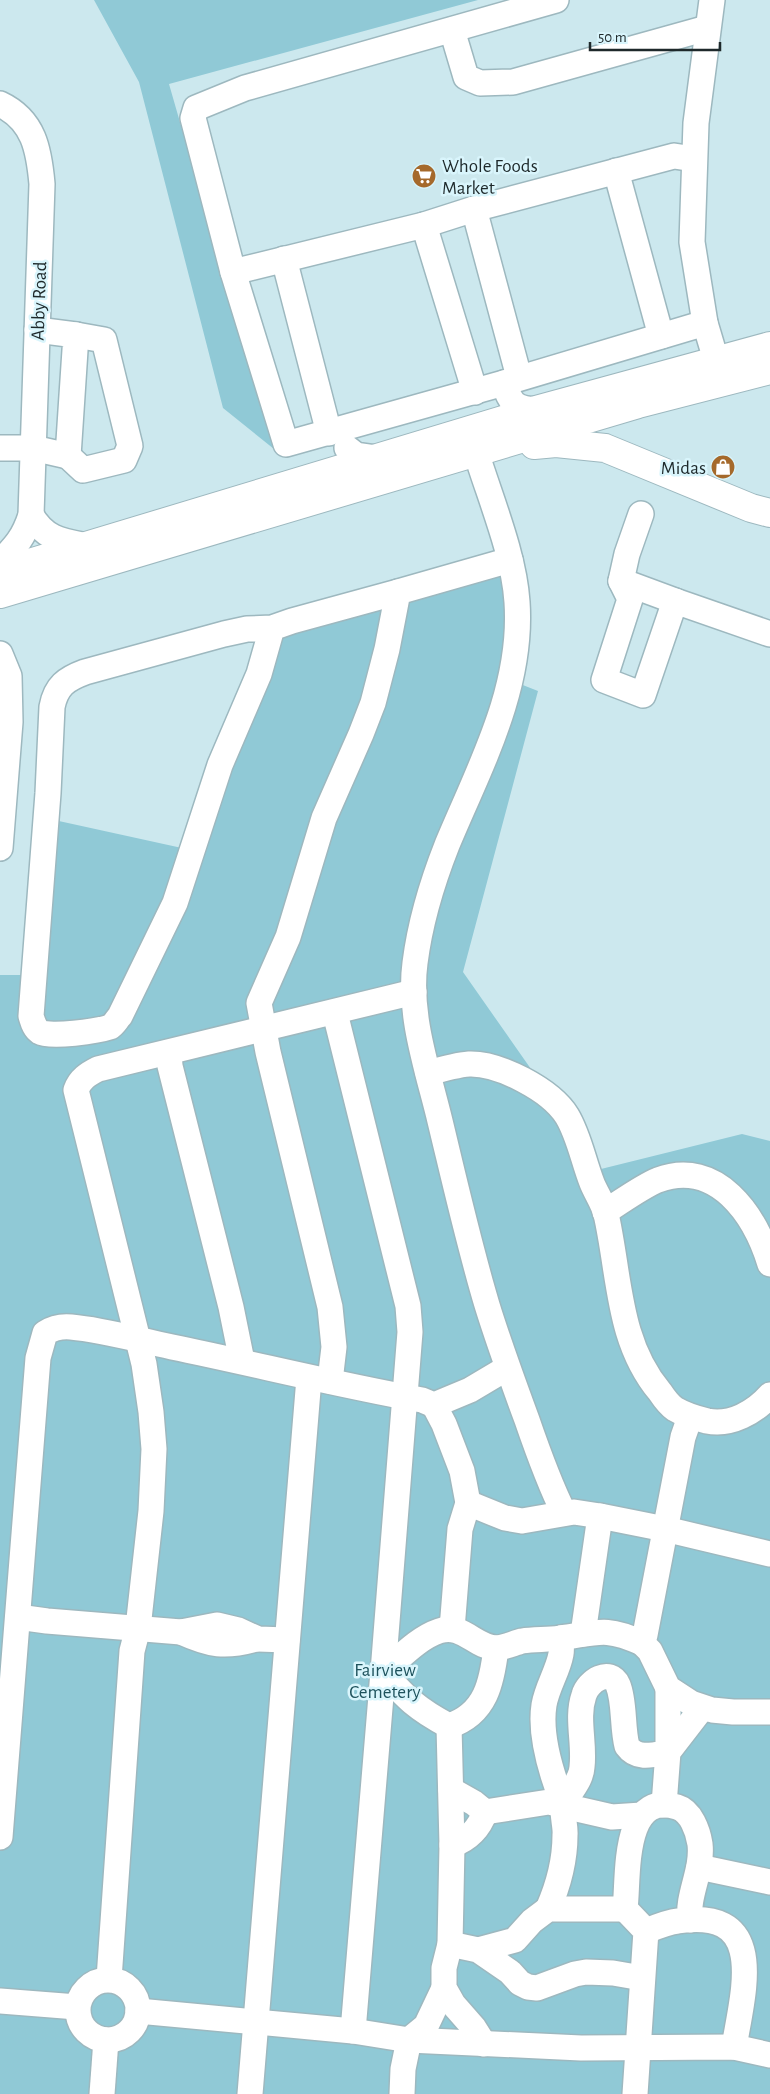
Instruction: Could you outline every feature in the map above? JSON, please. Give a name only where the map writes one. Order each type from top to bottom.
[{"type":"highway","points":[[0,572],[536,410],[770,346]]},
{"type":"highway","points":[[0,594],[638,404],[770,370]]},
{"type":"highway","points":[[476,452],[556,443],[605,448],[751,508],[770,513]]},
{"type":"street","points":[[556,0],[245,88],[196,108],[193,118],[233,272],[286,444],[339,437],[476,392],[511,386],[705,323]]},
{"type":"street","points":[[712,0],[694,159],[692,242],[705,323],[716,360]]},
{"type":"street","points":[[452,30],[466,77],[480,83],[513,82],[708,28]]},
{"type":"street","name":"Abby Road","points":[[0,104],[25,123],[39,153],[42,184],[31,514],[25,533],[17,545],[0,562]]},
{"type":"street","points":[[233,272],[424,225],[474,209],[674,156],[694,159]]},
{"type":"street","points":[[616,171],[661,336]]},
{"type":"street","points":[[474,209],[511,386],[522,409],[536,410]]},
{"type":"street","points":[[424,225],[476,392]]},
{"type":"street","points":[[284,259],[339,437],[341,465],[330,472]]},
{"type":"street","points":[[0,448],[33,448],[68,456],[83,470],[124,460],[130,446],[104,340],[37,330]]},
{"type":"street","points":[[68,456],[76,335]]},
{"type":"street","points":[[496,422],[504,415],[511,386]]},
{"type":"street","points":[[339,437],[356,455],[377,458]]},
{"type":"street","points":[[476,452],[510,560],[517,601],[514,657],[506,696],[493,736],[446,848],[430,893],[415,961],[414,992],[418,1024],[428,1072],[486,1303],[507,1368],[554,1492],[564,1513]]},
{"type":"street","points":[[31,514],[45,533],[60,540],[87,546]]},
{"type":"street","points":[[641,514],[627,554],[621,581],[630,599],[604,680],[643,695],[675,601]]},
{"type":"street","points":[[272,628],[259,674],[220,765],[175,903],[120,1016],[111,1026],[50,1036],[40,1032],[34,1026],[31,1016],[54,697],[60,686],[66,680],[85,672],[224,634],[247,629],[272,628],[510,560]]},
{"type":"street","points":[[621,581],[770,634]]},
{"type":"street","points":[[250,2094],[286,1640],[319,1379],[334,1347],[330,1307],[268,1052],[259,1004],[288,937],[324,818],[373,703],[387,649],[398,592]]},
{"type":"street","points":[[0,654],[9,676],[10,722],[0,848]]},
{"type":"street","points":[[109,1979],[132,1650],[138,1628],[151,1512],[154,1449],[146,1374],[76,1090],[78,1083],[86,1075],[98,1069],[335,1013],[414,992]]},
{"type":"street","points":[[335,1013],[408,1306],[410,1332],[353,2031]]},
{"type":"street","points":[[111,1026],[116,1065]]},
{"type":"street","points":[[168,1052],[231,1307],[242,1361]]},
{"type":"street","points":[[428,1072],[470,1064],[488,1066],[507,1072],[541,1090],[566,1114],[575,1132],[592,1183],[606,1212],[621,1304],[635,1350],[655,1387],[673,1408],[690,1417],[710,1422],[730,1420],[748,1414],[760,1407],[770,1395]]},
{"type":"street","points":[[606,1212],[658,1181],[677,1176],[694,1176],[705,1179],[716,1184],[732,1196],[746,1214],[770,1264]]},
{"type":"street","points":[[0,1837],[38,1358],[45,1333],[54,1328],[69,1327],[242,1361],[434,1405],[470,1390],[507,1368]]},
{"type":"street","points":[[434,1405],[444,1424],[462,1471],[468,1503],[460,1529],[452,1629]]},
{"type":"street","points":[[642,1643],[682,1437],[690,1417]]},
{"type":"street","points":[[468,1503],[506,1518],[522,1520],[549,1518],[574,1512],[600,1516],[770,1554]]},
{"type":"street","points":[[510,1972],[510,1955],[515,1940],[532,1921],[548,1909],[562,1872],[564,1856],[564,1806],[552,1776],[544,1722],[546,1698],[561,1654],[572,1636],[600,1516]]},
{"type":"street","points":[[18,1617],[181,1632],[217,1625],[238,1630],[258,1639],[286,1640]]},
{"type":"street","points":[[383,1672],[427,1637],[439,1631],[452,1629],[496,1648],[522,1642],[596,1631],[622,1634],[642,1643],[650,1651],[668,1688],[668,1752],[653,1810],[634,1831],[630,1843],[625,1909]]},
{"type":"street","points":[[383,1672],[408,1701],[426,1714],[449,1726],[460,1722],[475,1711],[484,1698],[493,1674],[496,1648]]},
{"type":"street","points":[[564,1806],[580,1778],[583,1766],[581,1706],[584,1692],[598,1678],[606,1676],[618,1684],[624,1738],[631,1752],[639,1756],[668,1752],[702,1708]]},
{"type":"street","points":[[668,1688],[702,1708],[733,1712],[770,1712]]},
{"type":"street","points":[[402,2094],[403,2069],[409,2040],[426,2026],[444,1988],[444,1968],[450,1944],[452,1844],[449,1726]]},
{"type":"street","points":[[451,1790],[474,1803],[484,1812]]},
{"type":"street","points":[[484,1812],[549,1802],[612,1817],[678,1807],[693,1822],[700,1843],[699,1867],[689,1908],[690,1920]]},
{"type":"street","points":[[452,1844],[461,1842],[475,1832],[484,1812]]},
{"type":"street","points":[[699,1867],[770,1882]]},
{"type":"street","points":[[548,1909],[625,1909],[646,1931],[635,2094]]},
{"type":"street","points":[[646,1931],[677,1921],[702,1919],[718,1922],[736,1934],[741,1944],[744,1962],[744,1982],[734,2047]]},
{"type":"street","points":[[478,1950],[515,1940]]},
{"type":"street","points":[[450,1944],[478,1950],[510,1972],[520,1983],[537,1988],[575,1974],[586,1972],[613,1973],[642,1978]]},
{"type":"street","points":[[109,1979],[127,1986],[133,1993],[138,2011],[131,2029],[115,2039],[106,2040],[96,2038],[82,2026],[78,2017],[77,2007],[79,1998],[84,1990],[92,1984],[109,1979]]},
{"type":"street","points":[[444,1988],[453,2004],[474,2028],[484,2044]]},
{"type":"street","points":[[0,2001],[77,2007]]},
{"type":"street","points":[[138,2011],[353,2031],[409,2040],[581,2048],[734,2047],[770,2054]]},
{"type":"street","points":[[102,2094],[106,2040]]},
{"type":"green space","points":[[94,0],[478,0],[169,84],[274,449],[223,408],[139,82]]},
{"type":"green space","name":"Fairview Cemetery","points":[[509,554],[510,680],[538,691],[463,972],[601,1169],[742,1134],[770,1141],[770,2094],[0,2094],[0,975],[24,975],[36,816],[191,850],[272,623]]},
{"type":"place","name":"Whole Foods Market","points":[[424,176]]},
{"type":"place","name":"Midas","points":[[723,467]]}]
